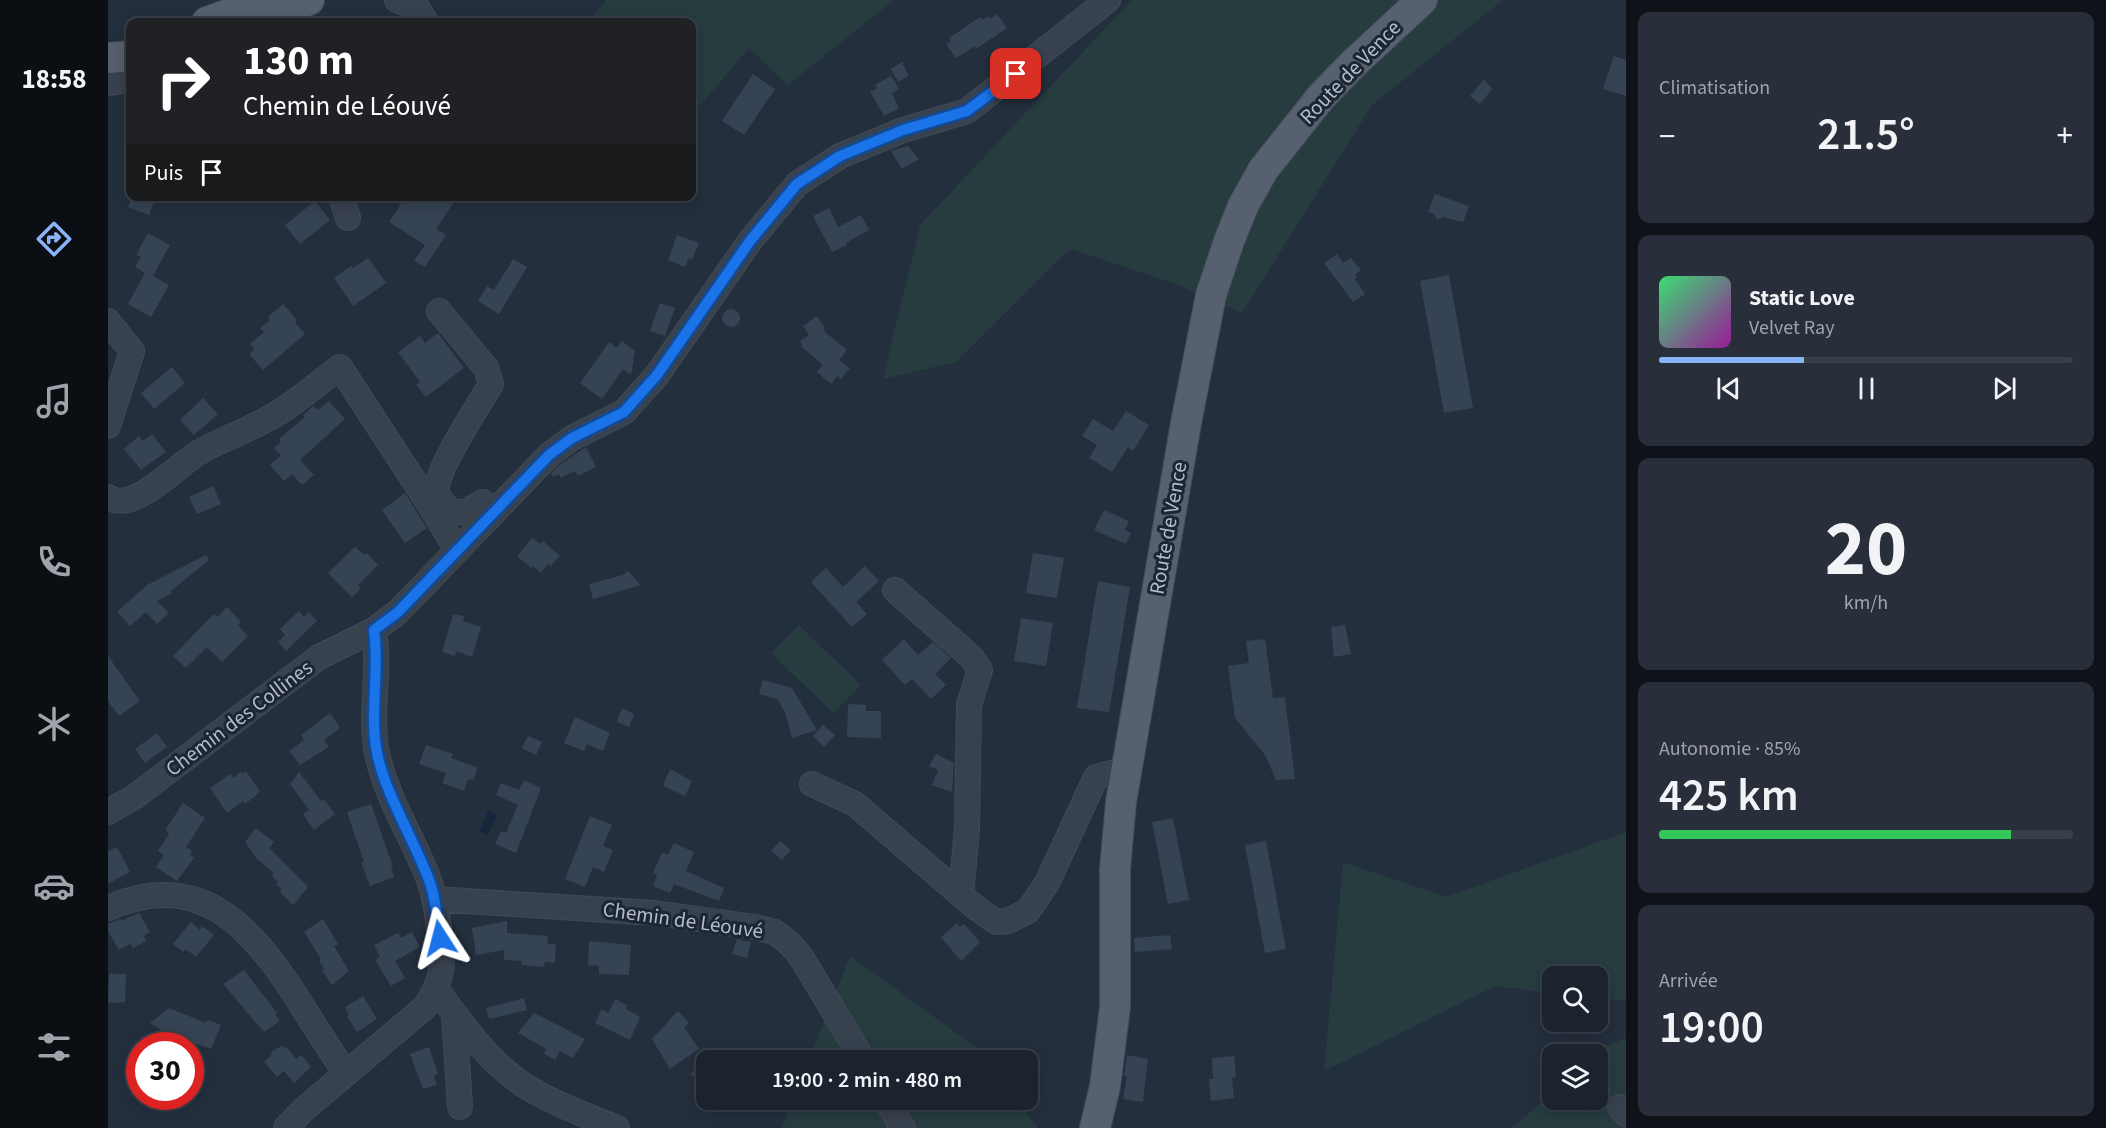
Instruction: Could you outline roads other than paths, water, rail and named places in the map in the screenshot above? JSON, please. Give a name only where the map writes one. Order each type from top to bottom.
[{"type":"main road","points":[[259,17],[309,0]]},
{"type":"main road","name":"Route de Vence","points":[[1095,1128],[1105,1086],[1115,1007],[1115,868],[1126,772],[1201,339],[1211,295],[1243,206],[1263,170],[1321,97],[1422,0]]},
{"type":"street","points":[[259,17],[279,0]]},
{"type":"street","points":[[397,0],[418,9],[424,18]]},
{"type":"street","points":[[286,1128],[303,1110],[425,1007],[437,990],[442,968],[440,938],[429,881],[377,755],[374,730],[377,648],[374,630],[398,612],[549,455],[572,438],[624,412],[657,375],[750,241],[797,184],[840,156],[903,130],[967,111],[1108,0]]},
{"type":"street","points":[[439,311],[486,368],[491,384],[445,464],[437,488],[439,498],[446,508],[455,513],[467,511],[483,502],[493,512]]},
{"type":"street","points":[[108,321],[132,351],[108,426]]},
{"type":"street","points":[[108,497],[112,500],[126,500],[149,491],[198,453],[274,416],[340,368],[435,513],[456,551]]},
{"type":"street","points":[[895,590],[971,657],[980,670],[969,705],[967,829],[961,895]]},
{"type":"street","name":"Chemin des Collines","points":[[108,813],[166,774],[319,657],[374,630]]},
{"type":"street","points":[[812,784],[855,804],[984,915],[996,922],[1008,921],[1028,911],[1047,883],[1096,777],[1115,772],[1126,772]]},
{"type":"street","points":[[108,908],[129,898],[153,895],[182,897],[207,903],[232,918],[256,941],[277,967],[346,1074]]},
{"type":"street","name":"Chemin de Léouvé","points":[[434,899],[655,913],[755,927],[775,932],[800,955],[857,1050]]},
{"type":"street","points":[[437,990],[454,1014],[496,1063],[530,1089],[557,1104],[617,1128]]},
{"type":"street","points":[[454,1014],[460,1107]]},
{"type":"street","points":[[892,1110],[903,1128]]},
{"type":"water","points":[[488,811],[497,814],[488,835],[479,832]]}]
